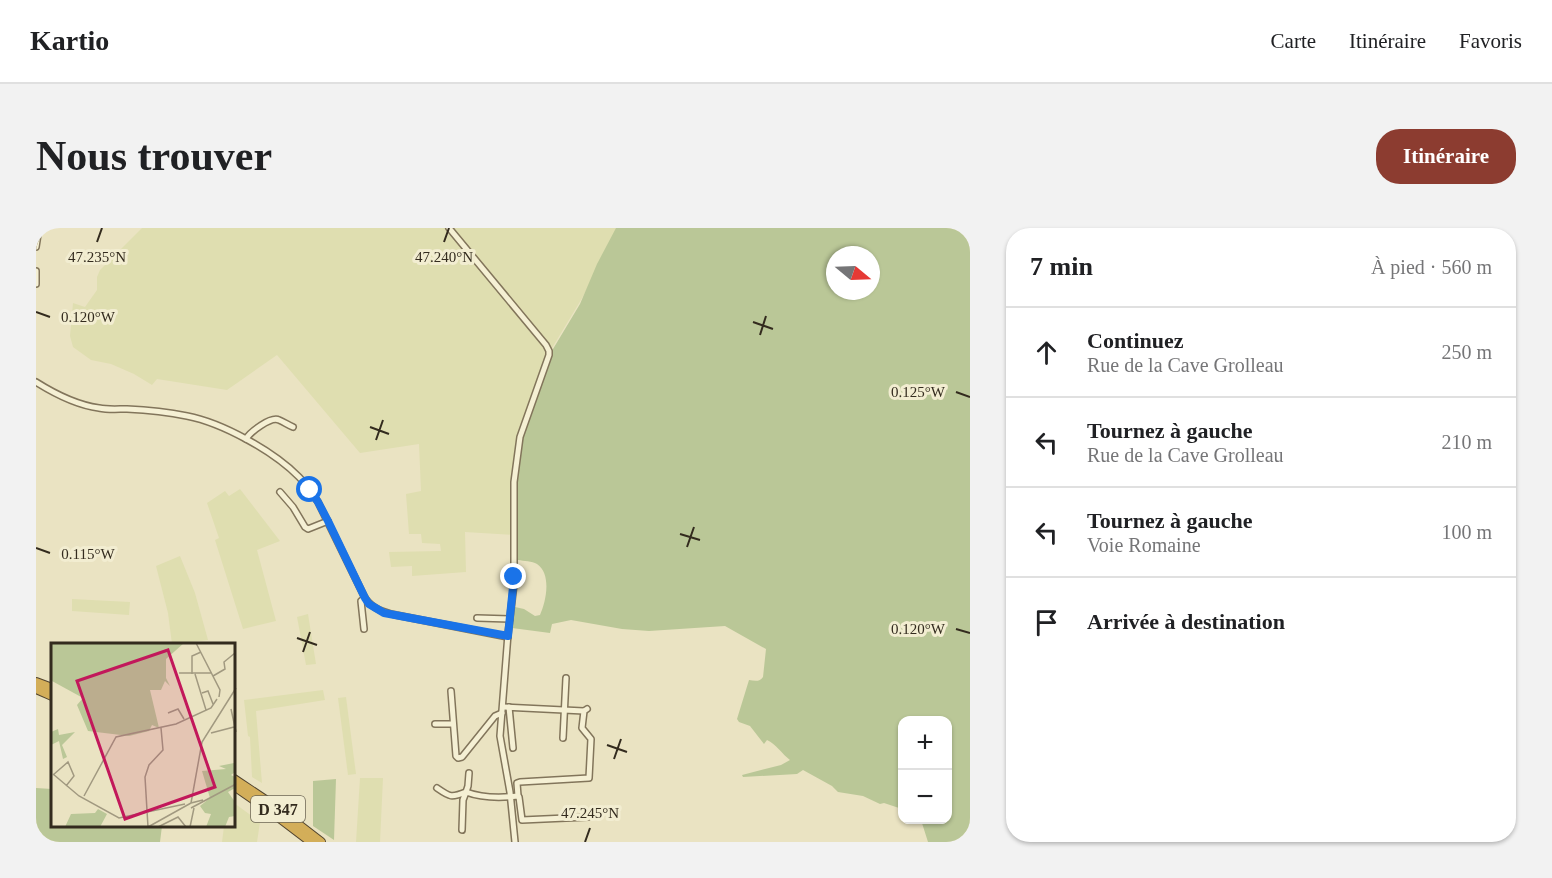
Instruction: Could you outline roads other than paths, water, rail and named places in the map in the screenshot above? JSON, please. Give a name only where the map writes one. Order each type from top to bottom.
[{"type":"highway","points":[[36,682],[51,688]]},
{"type":"highway","points":[[36,689],[51,696]]},
{"type":"highway","name":"D 347","points":[[236,780],[321,842]]},
{"type":"highway","name":"D 347","points":[[236,787],[311,842]]},
{"type":"street","points":[[36,247],[39,228]]},
{"type":"street","points":[[449,228],[548,349],[549,356],[520,437],[513,495],[514,577],[501,743],[515,842]]},
{"type":"street","points":[[36,271],[36,284]]},
{"type":"street","points":[[36,382],[68,400],[99,408],[142,410],[187,416],[246,439],[281,461],[300,477],[318,502],[369,604],[384,613],[508,636]]},
{"type":"street","points":[[246,439],[249,434],[272,419],[279,419],[293,427]]},
{"type":"street","points":[[280,492],[308,529],[328,521]]},
{"type":"street","points":[[364,629],[361,601],[365,598]]},
{"type":"street","points":[[477,618],[510,619]]},
{"type":"street","points":[[563,738],[566,678]]},
{"type":"street","points":[[451,691],[458,758],[462,757],[495,716],[505,709],[585,710],[582,728],[591,739],[589,778],[517,783],[522,820],[588,817]]},
{"type":"street","points":[[505,709],[513,748]]},
{"type":"street","points":[[435,724],[453,724]]},
{"type":"street","points":[[462,830],[463,800],[468,786],[469,773]]},
{"type":"street","points":[[437,788],[454,797],[466,792],[478,796],[518,796]]}]
